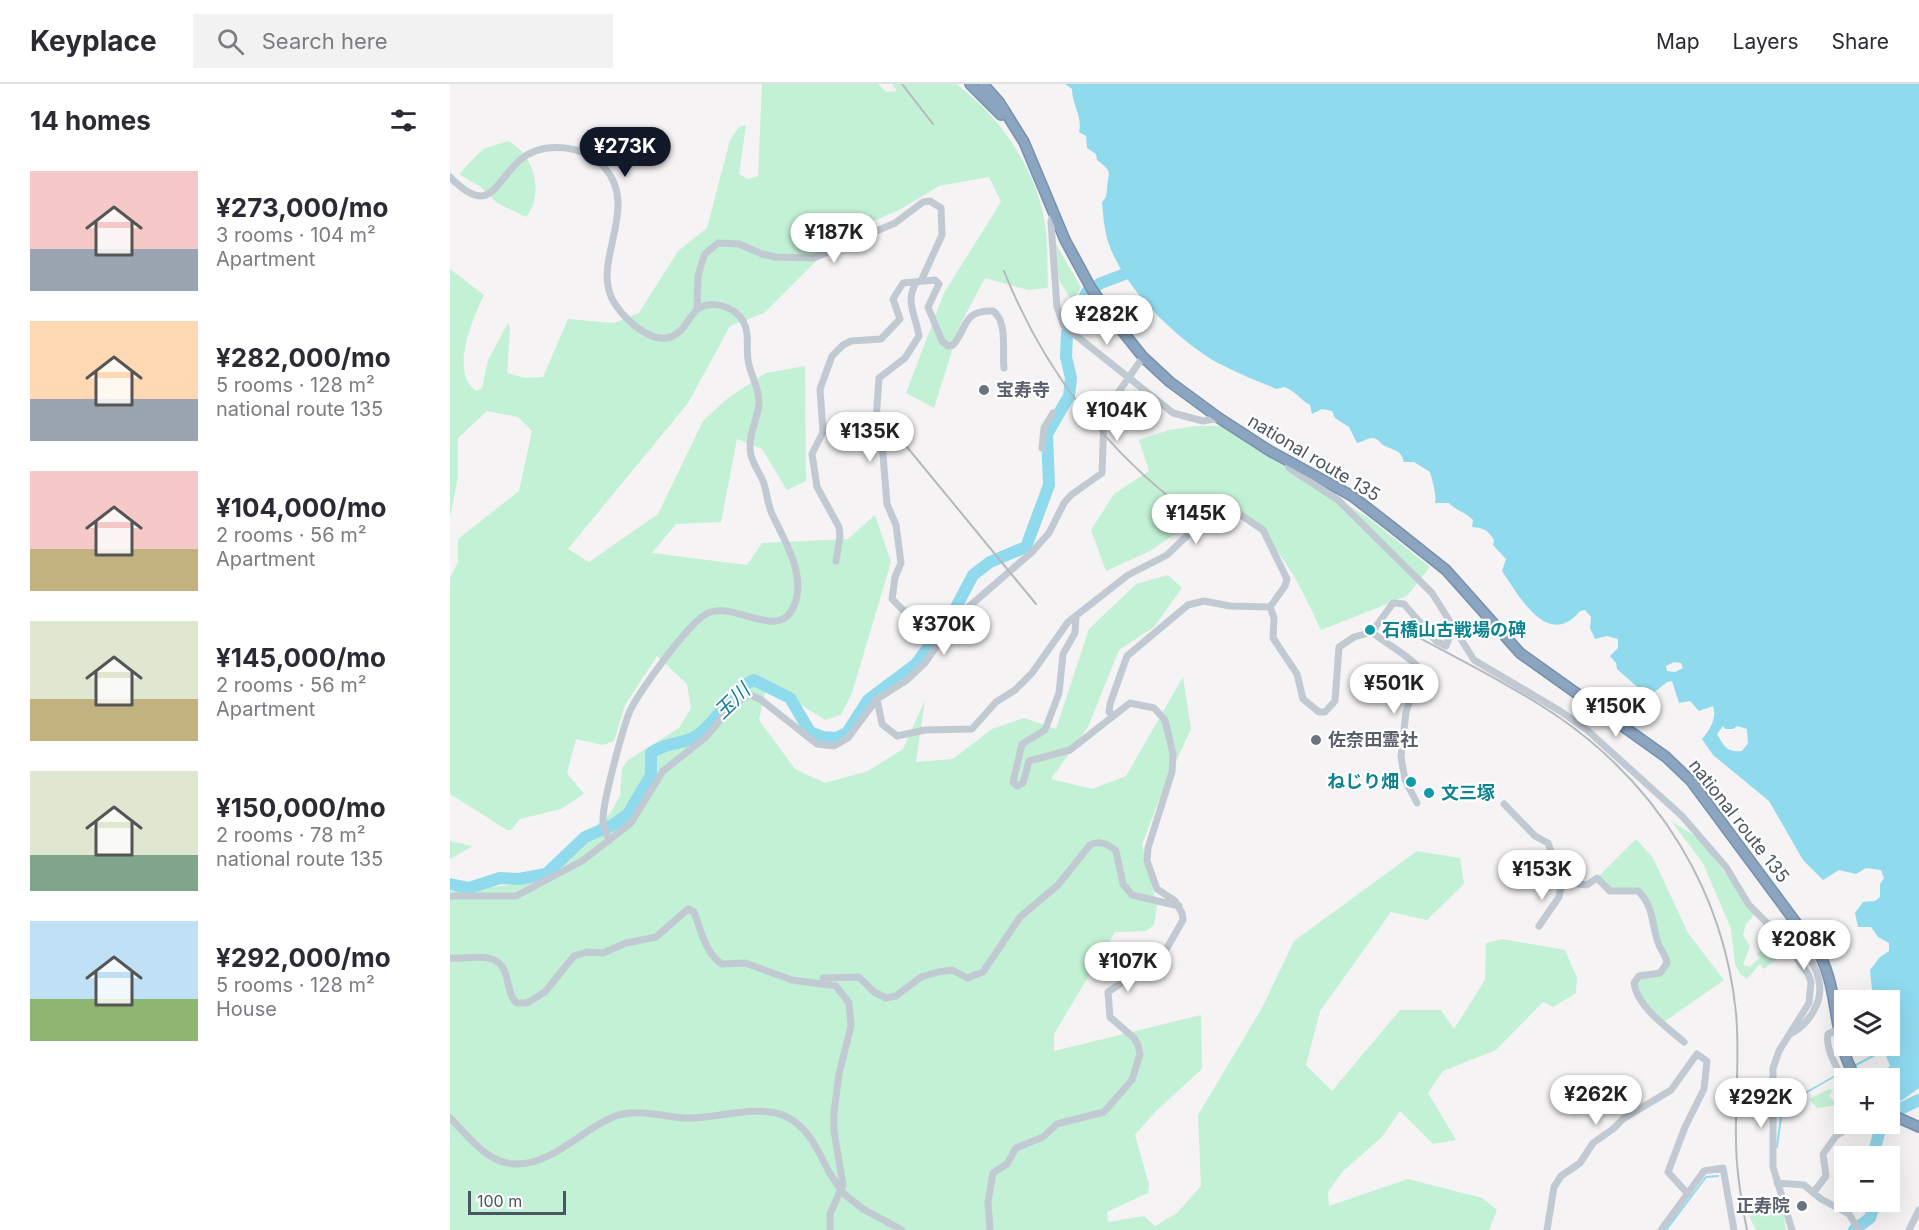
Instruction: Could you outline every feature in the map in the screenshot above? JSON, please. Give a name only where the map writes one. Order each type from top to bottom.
[{"type":"highway","name":"national route 135","points":[[970,84],[988,100],[1024,142]]},
{"type":"highway","points":[[976,84],[1010,118]]},
{"type":"highway","name":"national route 135","points":[[983,84],[1010,118],[1024,142],[1065,240],[1097,298],[1141,355],[1170,382],[1219,418],[1288,461],[1352,496],[1446,570],[1520,653],[1676,766],[1701,794],[1798,925],[1825,966],[1834,1014]]},
{"type":"highway","points":[[1900,1119],[1919,1127]]},
{"type":"street","points":[[450,177],[465,191],[486,194],[500,186],[514,166],[531,152],[569,148],[591,156],[611,176],[618,196],[618,212],[607,276],[608,288],[616,306],[647,334],[661,339],[678,334],[697,309],[699,276],[703,259],[718,243],[739,244],[775,257],[814,258],[837,250],[866,233],[895,223],[923,202],[930,201],[941,208],[942,235],[919,281],[910,291],[919,336],[905,358],[879,378],[875,408],[882,443],[887,504],[896,525],[901,563],[895,577],[892,599],[904,611],[940,613],[950,625]]},
{"type":"street","points":[[1054,212],[1051,222],[1057,308],[1064,326],[1128,379],[1178,416],[1203,421],[1219,418]]},
{"type":"street","points":[[836,561],[839,527],[817,487],[812,454],[823,432],[820,389],[835,351],[850,341],[881,339],[899,322],[901,315],[894,294],[903,283],[938,282],[928,307],[942,341],[948,346],[955,343],[968,318],[993,310],[997,314],[1005,351],[1004,368]]},
{"type":"street","points":[[608,838],[603,823],[608,793],[630,711],[687,630],[707,614],[727,609],[753,619],[776,621],[790,613],[796,601],[791,549],[770,510],[765,489],[750,451],[750,438],[759,402],[748,360],[746,328],[743,320],[730,309],[713,304],[697,309]]},
{"type":"street","points":[[450,896],[516,896],[558,875],[631,823],[663,771],[706,736],[740,699],[750,696],[760,699],[811,742],[829,746],[848,738],[877,699],[907,680],[924,663],[950,625],[1032,552],[1049,533],[1064,503],[1071,495],[1102,473],[1104,413],[1128,379],[1141,355]]},
{"type":"street","points":[[1042,448],[1044,428],[1053,413]]},
{"type":"street","points":[[1288,461],[1289,468],[1338,500],[1432,593],[1474,660],[1560,711],[1597,737],[1672,805],[1712,849],[1749,905],[1783,939],[1808,974],[1811,982],[1809,1003],[1779,1051],[1773,1068],[1773,1161],[1777,1183],[1792,1230]]},
{"type":"street","points":[[877,699],[882,724],[897,736],[925,730],[972,729],[996,702],[1015,690],[1032,673],[1068,622],[1128,575],[1167,555],[1192,531],[1227,512],[1238,513],[1263,530],[1285,573],[1285,586],[1270,607]]},
{"type":"street","points":[[1113,715],[1109,712],[1110,704],[1127,656],[1188,604],[1204,601],[1230,606],[1270,607]]},
{"type":"street","points":[[1270,607],[1274,618],[1273,638],[1297,674],[1303,699],[1319,712],[1324,712],[1335,701],[1336,656],[1339,647],[1354,637],[1372,632],[1390,605],[1396,601],[1404,604],[1436,641],[1446,646],[1453,627]]},
{"type":"street","points":[[990,1230],[988,1202],[993,1173],[1007,1164],[1016,1148],[1043,1137],[1057,1124],[1104,1112],[1132,1080],[1139,1064],[1138,1045],[1134,1038],[1110,1017],[1108,992],[1163,955],[1183,921],[1179,906],[1157,889],[1147,861],[1148,848],[1172,772],[1173,754],[1165,720],[1159,710],[1138,703],[1130,703],[1070,750],[1029,761],[1023,783],[1019,786],[1014,785],[1019,748],[1026,740],[1046,730],[1059,693],[1063,654],[1075,633],[1076,616]]},
{"type":"street","points":[[1372,632],[1419,666],[1419,677],[1406,712],[1401,757],[1405,780],[1417,802]]},
{"type":"street","points":[[1504,804],[1535,836],[1548,843],[1562,882],[1559,897],[1539,926]]},
{"type":"street","points":[[819,982],[823,978],[859,977],[874,992],[886,998],[896,996],[921,977],[938,972],[952,970],[967,978],[978,976],[995,956],[1020,917],[1058,885],[1090,845],[1096,842],[1106,844],[1116,850],[1123,884],[1132,895],[1179,906]]},
{"type":"street","points":[[1562,882],[1587,885],[1597,878],[1610,891],[1638,891],[1646,898],[1653,915],[1653,929],[1668,963],[1660,973],[1648,973],[1636,979],[1635,990],[1637,997],[1661,1024],[1684,1042]]},
{"type":"street","points":[[450,958],[494,959],[502,967],[513,999],[517,1003],[527,1003],[545,992],[574,956],[587,952],[603,953],[626,943],[656,937],[688,909],[694,912],[699,931],[713,955],[722,964],[745,963],[792,980],[836,986],[850,1011],[851,1026],[839,1074],[834,1112],[834,1131],[843,1185],[830,1214],[830,1230]]},
{"type":"street","points":[[1790,1034],[1810,1017],[1818,1004],[1821,989],[1819,974],[1797,935],[1798,925]]},
{"type":"street","points":[[1834,1031],[1828,1034],[1827,1039],[1837,1068]]},
{"type":"street","points":[[1547,1230],[1554,1187],[1561,1176],[1580,1163],[1593,1143],[1623,1119],[1671,1090],[1697,1054],[1707,1061],[1704,1089],[1685,1127],[1668,1172],[1668,1176],[1688,1194]]},
{"type":"street","points":[[450,1118],[492,1158],[514,1164],[537,1160],[612,1118],[626,1113],[689,1118],[770,1112],[784,1116],[803,1128],[843,1193],[863,1209],[902,1230]]},
{"type":"street","points":[[1813,1193],[1826,1176],[1823,1154],[1839,1134]]},
{"type":"street","points":[[1661,1230],[1704,1171],[1723,1168],[1734,1230]]},
{"type":"street","points":[[1777,1183],[1797,1182],[1849,1214],[1857,1227]]},
{"type":"street","points":[[1908,1230],[1919,1210]]},
{"type":"green space","points":[[762,84],[878,84],[886,92],[897,91],[892,84],[956,84],[972,97],[1001,128],[1025,164],[1041,204],[1045,224],[1048,288],[1028,290],[985,278],[960,325],[934,408],[906,393],[944,293],[1001,202],[989,177],[939,186],[901,209],[842,235],[764,313],[730,326],[688,403],[568,549],[589,562],[658,514],[703,421],[728,398],[766,373],[805,366],[806,481],[787,490],[762,449],[737,439],[721,522],[676,524],[652,553],[747,565],[762,543],[848,539],[875,515],[891,562],[852,693],[841,715],[825,720],[767,683],[759,720],[795,769],[825,783],[868,771],[903,749],[925,700],[916,762],[953,759],[992,729],[1024,718],[1056,729],[1089,629],[1136,584],[1168,575],[1182,588],[1154,627],[1119,650],[1088,727],[1051,779],[1092,789],[1126,776],[1183,677],[1191,729],[1162,792],[1142,845],[1157,906],[1154,925],[1146,931],[1115,932],[1054,1034],[1054,1051],[1201,1015],[1202,1069],[1156,1111],[1135,1135],[1149,1185],[1148,1193],[1107,1212],[1108,1222],[1144,1216],[1155,1226],[1177,1213],[1201,1186],[1198,1115],[1262,1008],[1294,941],[1417,851],[1460,858],[1464,884],[1427,920],[1391,912],[1320,1011],[1306,1065],[1332,1091],[1400,1010],[1441,1010],[1454,1029],[1485,980],[1486,943],[1502,939],[1565,950],[1577,978],[1576,993],[1553,1007],[1543,1002],[1496,1050],[1443,1071],[1428,1093],[1456,1140],[1433,1144],[1400,1111],[1382,1137],[1342,1172],[1328,1192],[1329,1206],[1408,1179],[1482,1198],[1497,1210],[1489,1230],[450,1230],[450,892],[540,881],[594,837],[598,823],[610,814],[620,796],[622,768],[628,760],[679,728],[691,708],[687,684],[657,656],[625,705],[614,741],[603,745],[576,739],[567,773],[584,794],[561,809],[520,819],[511,830],[507,830],[450,794],[450,578],[458,562],[458,539],[519,491],[532,431],[518,417],[487,411],[458,438],[458,477],[450,517],[450,269],[484,295],[473,320],[465,348],[465,373],[469,383],[477,391],[482,388],[488,360],[508,323],[510,328],[507,373],[525,378],[543,377],[568,319],[614,323],[639,313],[678,251],[707,228],[730,140],[739,127],[746,125],[739,174],[748,179],[758,176]]},
{"type":"green space","points":[[508,141],[524,155],[534,175],[535,197],[526,217],[497,203],[481,187],[459,174],[483,149]]},
{"type":"green space","points":[[1056,244],[1081,287],[1073,302],[1059,280]]},
{"type":"green space","points":[[1196,426],[1219,426],[1236,432],[1263,453],[1370,519],[1430,567],[1407,596],[1321,630],[1293,574],[1268,540],[1254,525],[1218,504],[1150,551],[1106,571],[1091,530],[1114,494],[1149,471],[1139,440],[1169,430]]},
{"type":"green space","points":[[1671,821],[1701,840],[1755,914],[1746,924],[1743,935],[1750,946],[1743,965],[1750,967],[1760,957],[1757,955],[1758,952],[1767,950],[1777,959],[1764,969],[1760,964],[1747,979],[1740,974],[1735,964],[1731,929],[1703,863]]},
{"type":"green space","points":[[1636,839],[1653,858],[1688,933],[1724,980],[1661,1024],[1641,1002],[1636,979],[1654,974],[1667,963],[1653,915],[1638,891],[1615,892],[1597,878]]},
{"type":"green space","points":[[450,841],[473,846],[450,859]]},
{"type":"green space","points":[[1829,1089],[1833,1090],[1829,1096],[1834,1105],[1817,1108],[1809,1099]]},
{"type":"green space","points":[[1757,1201],[1777,1201],[1783,1211],[1786,1230],[1756,1230],[1748,1214]]},
{"type":"water","points":[[1065,84],[1919,84],[1919,1088],[1901,1101],[1900,1068],[1887,1068],[1890,1066],[1886,1056],[1900,1056],[1900,990],[1872,990],[1870,970],[1880,957],[1889,951],[1889,943],[1878,937],[1871,927],[1858,927],[1855,913],[1863,902],[1875,901],[1880,897],[1880,884],[1884,878],[1881,870],[1866,868],[1856,874],[1839,870],[1823,880],[1803,860],[1769,801],[1713,755],[1702,739],[1712,724],[1713,706],[1699,711],[1690,701],[1679,703],[1672,681],[1667,682],[1652,694],[1652,700],[1617,669],[1616,663],[1610,656],[1618,648],[1618,639],[1607,636],[1595,639],[1590,628],[1591,617],[1585,610],[1580,611],[1568,622],[1557,625],[1546,622],[1535,615],[1502,571],[1506,559],[1493,545],[1494,540],[1490,534],[1483,529],[1472,527],[1473,520],[1449,503],[1435,503],[1430,472],[1414,462],[1404,462],[1399,453],[1376,439],[1370,438],[1357,443],[1349,427],[1335,418],[1332,411],[1322,409],[1312,414],[1310,405],[1291,390],[1284,387],[1277,389],[1218,363],[1168,326],[1137,292],[1114,256],[1106,234],[1102,202],[1106,196],[1109,173],[1106,167],[1097,160],[1096,154],[1087,148],[1086,136],[1079,132],[1080,121],[1072,89]],"holes":[[[1674,662],[1681,663],[1683,668],[1675,672],[1667,671],[1666,666]],[[1723,726],[1725,729],[1733,729],[1737,726],[1747,729],[1748,743],[1742,751],[1729,750],[1724,745],[1717,734]]]},
{"type":"waterway","name":"玉川","points":[[450,884],[469,888],[500,878],[519,879],[546,874],[585,837],[613,825],[628,814],[651,775],[651,753],[656,749],[698,735],[738,691],[754,680],[790,698],[810,732],[823,737],[836,738],[847,733],[868,700],[916,664],[953,613],[973,575],[990,562],[1026,547],[1049,485],[1047,434],[1069,396],[1071,378],[1066,357],[1067,333],[1087,292],[1101,283],[1125,274]]},
{"type":"waterway","points":[[1854,1066],[1873,1056]]},
{"type":"waterway","points":[[1777,1147],[1782,1110],[1786,1104],[1834,1077]]},
{"type":"waterway","points":[[1900,1109],[1919,1100]]},
{"type":"waterway","points":[[1876,1146],[1879,1134]]},
{"type":"waterway","points":[[1666,1230],[1706,1177],[1718,1176]]},
{"type":"waterway","points":[[1854,1230],[1870,1218],[1872,1212]]},
{"type":"railway","points":[[902,84],[933,124]]},
{"type":"railway","points":[[1004,271],[1034,336],[1072,395],[1117,449],[1169,497]]},
{"type":"railway","points":[[907,447],[1036,604]]},
{"type":"railway","points":[[1390,622],[1498,680],[1560,718],[1628,776],[1681,846],[1701,885],[1717,926],[1729,968],[1737,1029],[1737,1163],[1747,1230]]},
{"type":"place","name":"宝寿寺","points":[[984,390]]},
{"type":"place","name":"石橋山古戦場の碑","points":[[1370,630]]},
{"type":"place","name":"佐奈田霊社","points":[[1316,740]]},
{"type":"place","name":"ねじり畑","points":[[1411,782]]},
{"type":"place","name":"文三塚","points":[[1429,793]]},
{"type":"place","name":"正寿院","points":[[1802,1206]]}]
